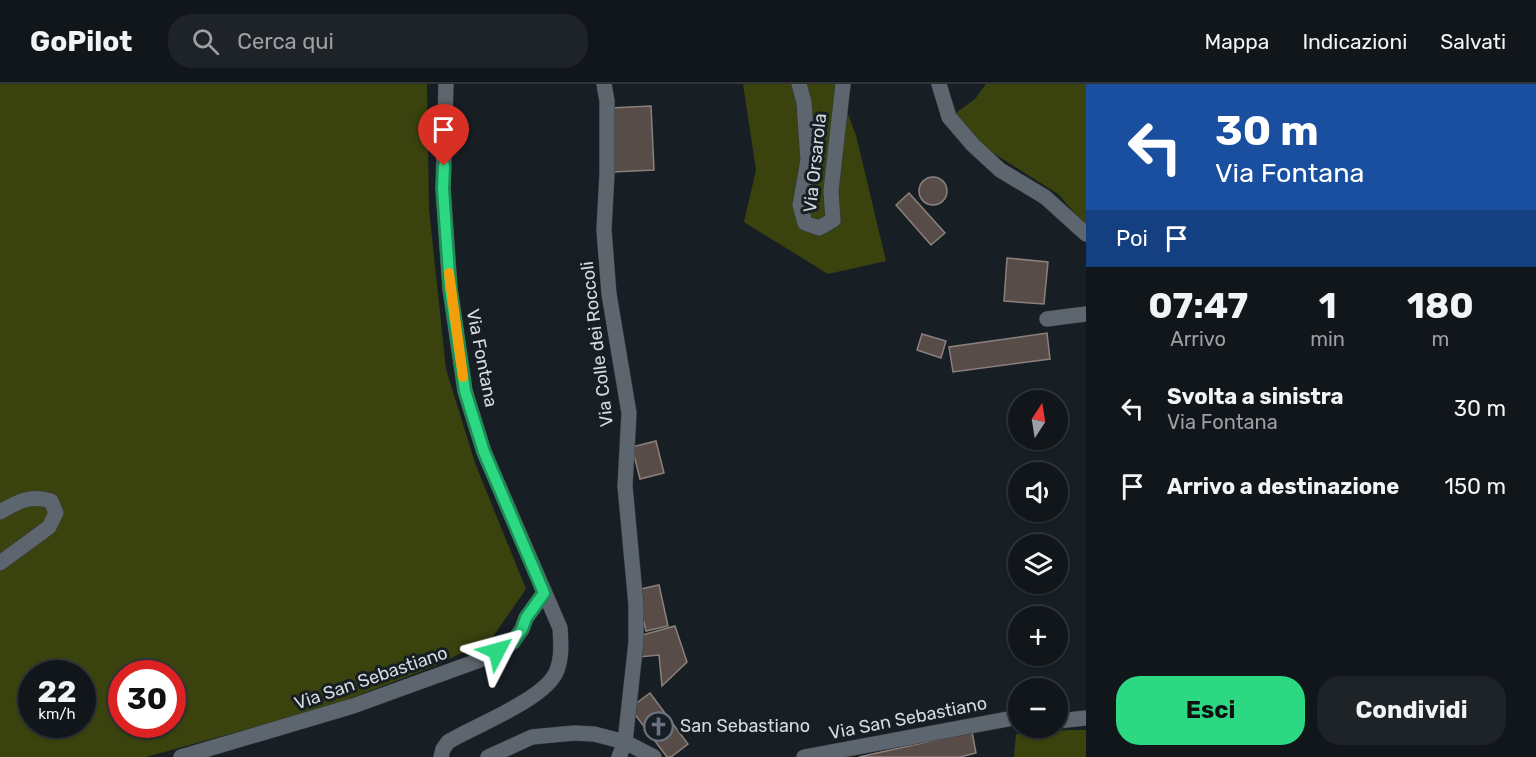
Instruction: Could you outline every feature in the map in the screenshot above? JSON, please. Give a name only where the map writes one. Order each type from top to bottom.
[{"type":"street","name":"Via Fontana","points":[[441,757],[448,742],[539,692],[557,672],[561,650],[558,624],[484,452],[465,391],[450,288],[443,189],[446,84]]},
{"type":"street","name":"Via Colle dei Roccoli","points":[[604,84],[607,101],[604,230],[609,294],[629,413],[625,486],[636,605],[636,642],[625,742],[619,757]]},
{"type":"street","name":"Via Orsarola","points":[[799,84],[804,102],[808,160],[800,205],[805,223],[819,228],[833,220],[831,191],[843,84]]},
{"type":"street","points":[[939,84],[949,117],[973,145],[1000,170],[1045,197],[1086,234]]},
{"type":"street","points":[[1047,319],[1086,314]]},
{"type":"street","points":[[0,512],[23,499],[39,496],[51,501],[56,513],[49,527],[0,563]]},
{"type":"street","name":"Via San Sebastiano","points":[[182,757],[353,706],[480,660],[513,642],[526,618],[544,593]]},
{"type":"street","points":[[1068,720],[1086,718]]},
{"type":"street","name":"Via San Sebastiano","points":[[804,757],[1008,719]]},
{"type":"street","points":[[488,757],[532,737],[574,733],[594,734],[625,742],[654,757]]},
{"type":"green space","points":[[0,84],[427,84],[429,209],[446,369],[475,463],[526,589],[492,638],[435,666],[328,707],[146,757],[0,757]]},
{"type":"green space","points":[[743,84],[836,84],[856,135],[886,261],[828,274],[744,222],[756,170]]},
{"type":"green space","points":[[986,84],[1086,84],[1086,226],[1058,194],[957,130],[956,113],[975,99]]},
{"type":"green space","points":[[1068,730],[1086,730],[1086,757],[1014,757],[1016,738],[1068,738]]},
{"type":"building","points":[[651,106],[654,170],[613,172],[610,108]]},
{"type":"building","points":[[933,177],[943,181],[947,191],[943,201],[933,205],[923,201],[919,191],[923,181]]},
{"type":"building","points":[[909,193],[945,233],[931,245],[896,205]]},
{"type":"building","points":[[1007,258],[1048,262],[1044,304],[1004,301]]},
{"type":"building","points":[[1047,333],[1050,359],[953,372],[949,347]]},
{"type":"building","points":[[922,334],[946,341],[941,358],[917,350]]},
{"type":"building","points":[[656,441],[664,473],[640,479],[632,447]]},
{"type":"building","points":[[659,585],[668,626],[646,631],[636,590]]},
{"type":"building","points":[[675,626],[687,662],[662,686],[659,655],[639,657],[642,635]]},
{"type":"building","name":"San Sebastiano","points":[[650,693],[688,744],[671,757],[667,757],[630,708]]},
{"type":"building","points":[[972,732],[976,753],[960,757],[859,757]]},
{"type":"slow traffic","points":[[449,273],[463,377]]},
{"type":"place","name":"San Sebastiano","points":[[659,726]]},
{"type":"route","points":[[444,166],[443,189],[450,288],[465,391],[484,452],[544,593],[526,618],[513,642],[497,651]]}]
